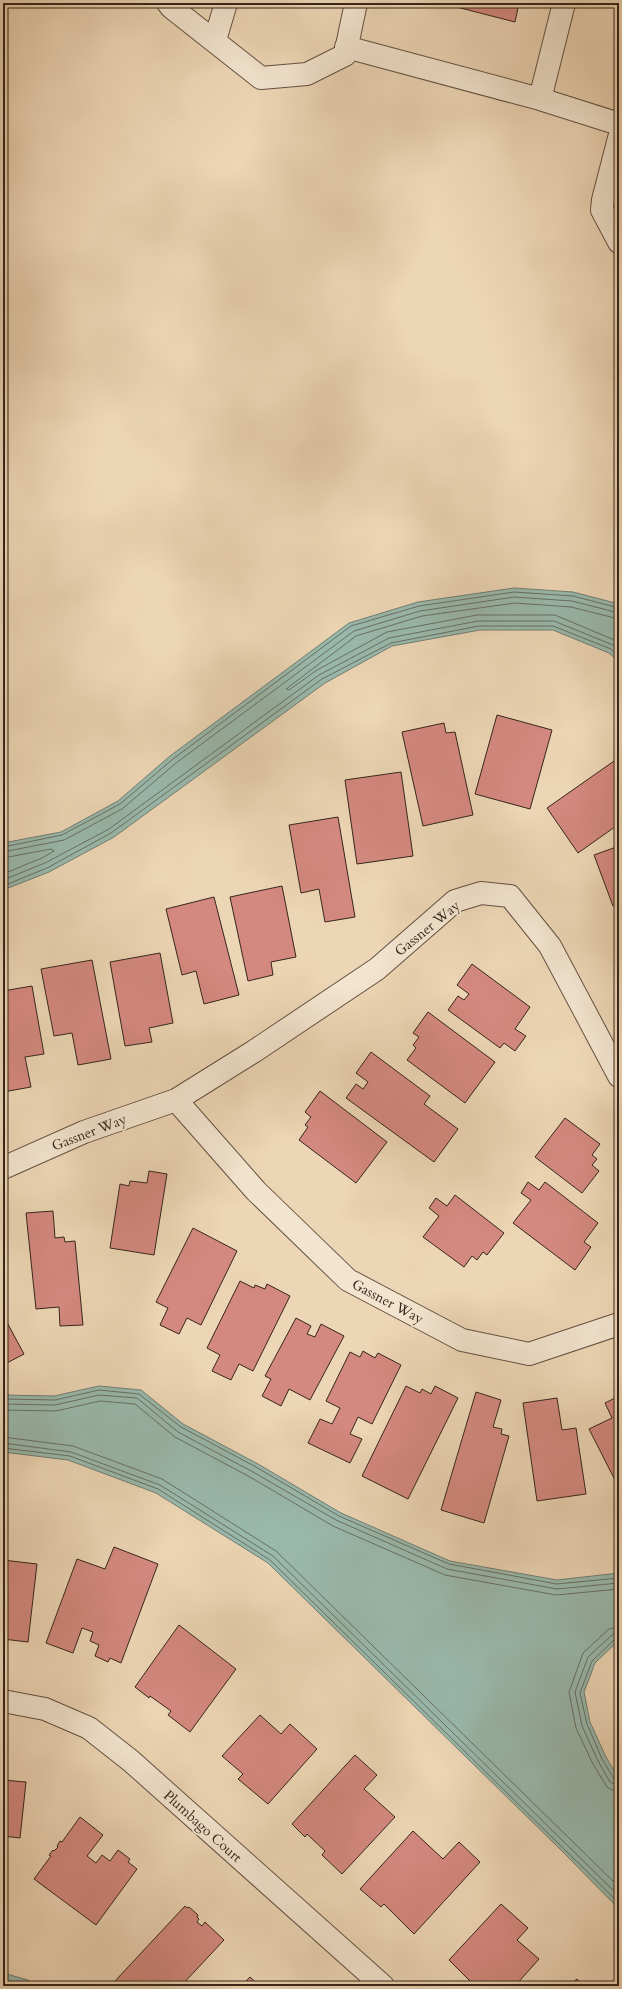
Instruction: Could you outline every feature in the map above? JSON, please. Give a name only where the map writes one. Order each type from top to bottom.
[{"type":"street","points":[[168,3],[171,7],[215,40],[261,78],[307,74],[345,55],[356,3]]},
{"type":"street","points":[[215,40],[226,3]]},
{"type":"street","points":[[540,99],[564,3]]},
{"type":"street","points":[[346,47],[540,99],[619,124]]},
{"type":"street","points":[[619,138],[605,190],[602,210],[619,242]]},
{"type":"street","name":"Gassner Way","points":[[3,1168],[84,1132],[176,1100],[253,1052],[377,969],[456,901],[481,893],[510,896],[550,946],[619,1076]]},
{"type":"street","name":"Gassner Way","points":[[176,1100],[256,1191],[348,1280],[462,1340],[530,1354],[619,1324]]},
{"type":"street","name":"Plumbago Court","points":[[3,1701],[45,1709],[89,1728],[131,1761],[383,1986]]},
{"type":"water","points":[[514,588],[573,592],[619,604],[619,662],[609,653],[553,630],[480,630],[392,646],[325,683],[114,837],[49,872],[3,890],[3,843],[61,832],[118,801],[170,756],[349,623],[418,602]]},
{"type":"water","points":[[99,1386],[141,1390],[183,1424],[258,1464],[341,1513],[450,1561],[557,1580],[619,1573],[619,1640],[595,1663],[584,1692],[590,1722],[606,1757],[619,1779],[619,1909],[563,1852],[268,1563],[156,1493],[68,1460],[3,1452],[3,1395],[54,1396]]},
{"type":"water","points":[[3,1973],[28,1980],[35,1986],[3,1986]]},
{"type":"building","points":[[441,3],[519,3],[515,22]]},
{"type":"building","points":[[497,715],[552,730],[530,809],[475,794]]},
{"type":"building","points":[[444,723],[446,733],[455,732],[473,815],[423,826],[402,732]]},
{"type":"building","points":[[617,759],[619,762],[619,824],[578,853],[547,808]]},
{"type":"building","points":[[401,772],[413,856],[357,864],[345,780]]},
{"type":"building","points":[[338,817],[355,917],[325,922],[319,889],[301,893],[289,825]]},
{"type":"building","points":[[619,846],[619,904],[613,906],[594,855]]},
{"type":"building","points":[[282,886],[296,957],[271,962],[273,975],[248,981],[230,897]]},
{"type":"building","points":[[214,897],[239,995],[204,1004],[196,971],[182,975],[166,909]]},
{"type":"building","points":[[160,953],[173,1023],[149,1028],[152,1042],[125,1046],[110,962]]},
{"type":"building","points":[[92,960],[111,1059],[78,1065],[72,1033],[54,1036],[41,969]]},
{"type":"building","points":[[472,964],[530,1007],[515,1029],[526,1036],[515,1051],[504,1043],[500,1048],[448,1010],[458,996],[464,1000],[469,994],[457,985]]},
{"type":"building","points":[[32,986],[44,1054],[25,1057],[31,1087],[3,1092],[3,991]]},
{"type":"building","points":[[428,1012],[495,1062],[465,1103],[407,1060],[416,1048],[413,1045],[419,1037],[413,1033]]},
{"type":"building","points":[[371,1052],[430,1096],[424,1104],[458,1129],[434,1162],[346,1098],[356,1084],[363,1089],[368,1082],[356,1073]]},
{"type":"building","points":[[320,1091],[387,1142],[356,1183],[299,1140],[308,1127],[305,1125],[311,1117],[305,1112]]},
{"type":"building","points":[[565,1118],[600,1144],[592,1155],[597,1159],[592,1165],[599,1171],[582,1193],[535,1157]]},
{"type":"building","points":[[149,1171],[167,1174],[154,1255],[110,1248],[120,1184],[129,1186],[130,1181],[147,1183]]},
{"type":"building","points":[[528,1182],[539,1190],[545,1182],[598,1223],[584,1242],[591,1247],[575,1270],[513,1223],[531,1200],[521,1193]]},
{"type":"building","points":[[455,1195],[504,1233],[487,1255],[483,1252],[477,1260],[472,1256],[464,1267],[423,1237],[439,1216],[429,1208],[436,1198],[447,1206]]},
{"type":"building","points":[[53,1211],[55,1238],[64,1237],[65,1242],[75,1241],[83,1325],[60,1326],[59,1307],[36,1309],[26,1213]]},
{"type":"building","points":[[193,1228],[237,1251],[201,1325],[187,1318],[179,1334],[160,1325],[168,1308],[156,1302]]},
{"type":"building","points":[[240,1281],[254,1288],[255,1285],[265,1289],[267,1284],[290,1296],[253,1371],[239,1364],[231,1380],[212,1371],[220,1355],[207,1348]]},
{"type":"building","points":[[3,1315],[24,1354],[3,1365]]},
{"type":"building","points":[[296,1318],[311,1326],[307,1334],[315,1337],[321,1324],[344,1336],[310,1400],[289,1389],[281,1406],[262,1396],[271,1379],[265,1376]]},
{"type":"building","points":[[363,1351],[375,1358],[378,1353],[401,1365],[372,1424],[358,1417],[350,1434],[362,1439],[350,1463],[308,1443],[320,1419],[332,1424],[340,1408],[326,1401],[350,1352],[360,1357]]},
{"type":"building","points":[[406,1386],[420,1393],[422,1389],[431,1394],[435,1386],[458,1398],[408,1499],[362,1476]]},
{"type":"building","points":[[476,1392],[501,1400],[493,1427],[502,1429],[501,1434],[509,1436],[484,1523],[441,1510]]},
{"type":"building","points":[[619,1396],[619,1488],[589,1429],[612,1418],[605,1403]]},
{"type":"building","points":[[557,1398],[562,1430],[576,1428],[586,1494],[537,1501],[523,1403]]},
{"type":"building","points":[[114,1547],[158,1564],[121,1663],[110,1658],[108,1662],[95,1656],[99,1645],[90,1641],[93,1632],[82,1628],[73,1653],[46,1643],[77,1559],[105,1569]]},
{"type":"building","points":[[3,1560],[37,1564],[28,1642],[3,1639]]},
{"type":"building","points":[[179,1625],[236,1669],[190,1732],[168,1715],[171,1711],[150,1696],[149,1698],[135,1687]]},
{"type":"building","points":[[260,1715],[281,1734],[290,1724],[317,1749],[268,1804],[238,1779],[243,1774],[222,1756]]},
{"type":"building","points":[[355,1755],[377,1775],[364,1789],[395,1817],[342,1874],[322,1855],[325,1851],[307,1834],[305,1837],[292,1824]]},
{"type":"building","points":[[3,1780],[26,1782],[20,1838],[3,1836]]},
{"type":"building","points":[[80,1817],[103,1835],[87,1856],[96,1863],[102,1855],[110,1861],[118,1850],[130,1859],[128,1862],[137,1869],[96,1925],[34,1879],[51,1856],[49,1855],[58,1847],[57,1846],[60,1841],[62,1842]]},
{"type":"building","points":[[413,1831],[443,1859],[459,1842],[480,1862],[414,1934],[384,1904],[381,1907],[360,1889]]},
{"type":"building","points":[[501,1904],[528,1928],[517,1940],[539,1959],[515,1986],[485,1986],[482,1983],[475,1986],[449,1960]]},
{"type":"building","points":[[185,1906],[187,1908],[189,1907],[198,1915],[197,1917],[199,1919],[197,1922],[202,1926],[205,1922],[224,1940],[181,1986],[120,1986],[115,1981]]},
{"type":"building","points":[[250,1977],[260,1986],[241,1986]]},
{"type":"building","points":[[577,1979],[583,1986],[569,1986]]}]
